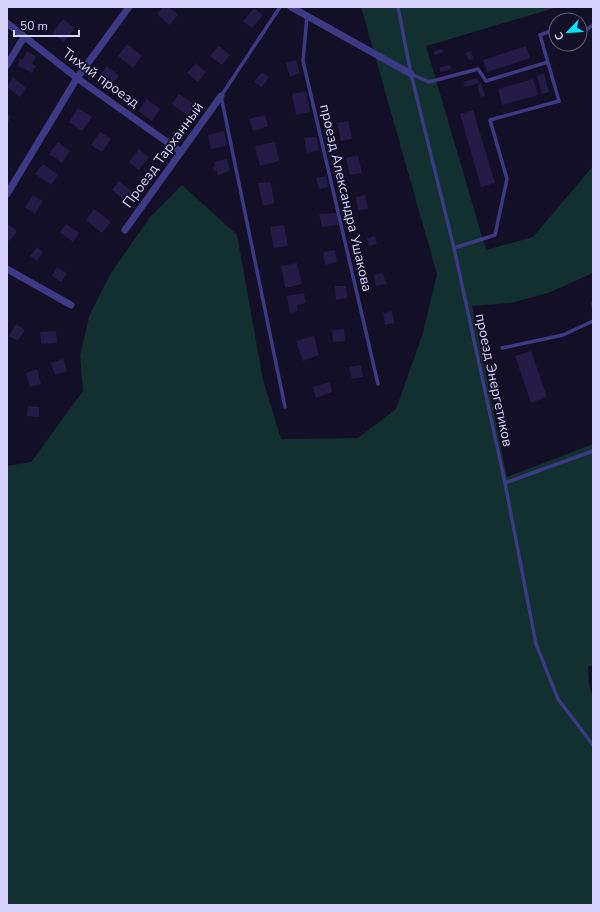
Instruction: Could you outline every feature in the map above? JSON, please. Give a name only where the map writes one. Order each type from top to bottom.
[{"type":"street","points":[[7,194],[77,78],[129,7]]},
{"type":"street","points":[[291,7],[412,74]]},
{"type":"street","name":"Тихий проезд","points":[[7,23],[77,78],[181,152]]},
{"type":"street","points":[[7,64],[24,37]]},
{"type":"street","name":"Проезд Тарханный","points":[[125,230],[221,96]]},
{"type":"street","points":[[7,269],[71,305]]},
{"type":"lane","points":[[280,7],[221,96],[285,407]]},
{"type":"lane","name":"проезд Энергетиков","points":[[398,7],[412,74],[454,248],[505,483],[536,644],[558,699],[593,745]]},
{"type":"lane","name":"проезд Александра Ушакова","points":[[307,16],[304,61],[378,384]]},
{"type":"lane","points":[[454,248],[495,235],[506,179],[490,120],[559,101],[540,35],[548,32]]},
{"type":"lane","points":[[412,74],[429,82],[478,69],[486,81],[548,62]]},
{"type":"lane","points":[[502,348],[563,335],[593,321]]},
{"type":"lane","points":[[505,483],[593,451]]},
{"type":"green space","points":[[361,7],[558,7],[426,46],[486,250],[533,237],[593,166],[593,273],[548,293],[511,303],[472,306],[507,477],[593,444],[593,665],[588,667],[589,684],[593,700],[593,905],[7,905],[7,466],[31,462],[83,391],[80,355],[90,314],[111,273],[150,217],[182,185],[237,235],[263,380],[281,439],[358,438],[396,409],[422,336],[437,274]]},
{"type":"building","points":[[163,7],[169,7],[178,15],[169,25],[157,14]]},
{"type":"building","points":[[254,8],[263,15],[252,28],[243,21]]},
{"type":"building","points":[[63,19],[75,28],[64,42],[52,33]]},
{"type":"building","points":[[127,44],[142,56],[133,68],[118,56]]},
{"type":"building","points":[[219,46],[230,55],[222,65],[210,56]]},
{"type":"building","points":[[526,46],[530,58],[487,72],[483,60]]},
{"type":"building","points":[[442,49],[444,52],[434,55],[434,51]]},
{"type":"building","points":[[27,51],[36,57],[32,64],[36,66],[32,73],[18,66],[20,58],[22,60]]},
{"type":"building","points":[[471,51],[473,59],[469,60],[465,53]]},
{"type":"building","points":[[296,60],[300,73],[290,77],[286,63]]},
{"type":"building","points":[[196,63],[206,72],[198,82],[187,73]]},
{"type":"building","points":[[450,65],[452,69],[440,72],[440,67]]},
{"type":"building","points":[[107,66],[119,76],[110,87],[98,77]]},
{"type":"building","points":[[262,72],[269,77],[262,87],[254,82]]},
{"type":"building","points":[[544,73],[549,92],[542,94],[537,76]]},
{"type":"building","points":[[13,77],[26,88],[20,97],[7,87]]},
{"type":"building","points":[[477,78],[479,83],[465,87],[463,82]]},
{"type":"building","points":[[533,79],[538,95],[502,105],[498,89]]},
{"type":"building","points":[[481,83],[485,96],[481,97],[477,85]]},
{"type":"building","points":[[306,91],[310,112],[296,115],[292,94]]},
{"type":"building","points":[[179,94],[195,105],[188,116],[172,104]]},
{"type":"building","points":[[147,99],[160,109],[152,121],[138,111]]},
{"type":"building","points":[[78,108],[92,117],[82,131],[69,122]]},
{"type":"building","points":[[473,110],[495,183],[481,187],[460,114]]},
{"type":"building","points":[[7,114],[11,117],[7,124]]},
{"type":"building","points":[[265,115],[268,126],[253,131],[249,119]]},
{"type":"building","points":[[348,121],[352,139],[341,141],[337,123]]},
{"type":"building","points":[[224,131],[227,146],[211,149],[208,135]]},
{"type":"building","points":[[100,132],[111,139],[102,152],[91,145]]},
{"type":"building","points":[[317,137],[319,150],[307,153],[304,138]]},
{"type":"building","points":[[58,142],[70,151],[62,163],[49,154]]},
{"type":"building","points":[[275,142],[279,161],[260,166],[255,146]]},
{"type":"building","points":[[139,149],[149,157],[139,170],[129,162]]},
{"type":"building","points":[[358,155],[362,173],[350,175],[346,158]]},
{"type":"building","points":[[227,159],[230,171],[218,175],[216,170],[214,171],[214,162]]},
{"type":"building","points":[[43,164],[58,175],[51,185],[35,174]]},
{"type":"building","points":[[326,176],[328,187],[319,189],[316,178]]},
{"type":"building","points":[[119,181],[132,192],[125,201],[112,190]]},
{"type":"building","points":[[271,182],[274,203],[263,206],[258,183]]},
{"type":"building","points":[[33,195],[43,201],[35,214],[25,207]]},
{"type":"building","points":[[365,195],[368,209],[358,210],[356,197]]},
{"type":"building","points":[[94,209],[111,222],[102,233],[86,220]]},
{"type":"building","points":[[337,213],[338,225],[322,227],[319,214]]},
{"type":"building","points":[[66,224],[79,233],[73,242],[60,232]]},
{"type":"building","points":[[9,225],[17,231],[10,241],[7,239],[7,227]]},
{"type":"building","points":[[284,225],[288,246],[274,248],[270,227]]},
{"type":"building","points":[[375,236],[377,244],[369,246],[367,238]]},
{"type":"building","points":[[37,247],[43,252],[37,261],[30,256]]},
{"type":"building","points":[[335,250],[337,262],[325,265],[323,252]]},
{"type":"building","points":[[297,263],[302,284],[285,288],[281,266]]},
{"type":"building","points":[[57,267],[67,273],[61,282],[52,276]]},
{"type":"building","points":[[383,273],[386,284],[376,286],[374,275]]},
{"type":"building","points":[[335,286],[346,286],[347,298],[336,300]]},
{"type":"building","points":[[304,293],[306,303],[297,305],[298,311],[290,313],[287,296]]},
{"type":"building","points":[[593,301],[593,312],[590,302]]},
{"type":"building","points":[[392,311],[394,323],[385,325],[383,313]]},
{"type":"building","points":[[16,324],[25,330],[18,341],[9,336]]},
{"type":"building","points":[[344,329],[345,341],[333,342],[332,330]]},
{"type":"building","points":[[56,331],[57,343],[41,344],[40,332]]},
{"type":"building","points":[[314,336],[319,355],[303,361],[296,341]]},
{"type":"building","points":[[531,351],[547,397],[531,403],[515,356]]},
{"type":"building","points":[[63,359],[67,371],[55,375],[51,363]]},
{"type":"building","points":[[361,365],[363,377],[352,379],[349,367]]},
{"type":"building","points":[[37,369],[41,384],[30,387],[26,373]]},
{"type":"building","points":[[330,382],[332,392],[316,398],[313,387]]},
{"type":"building","points":[[28,406],[39,407],[39,417],[27,416]]}]
